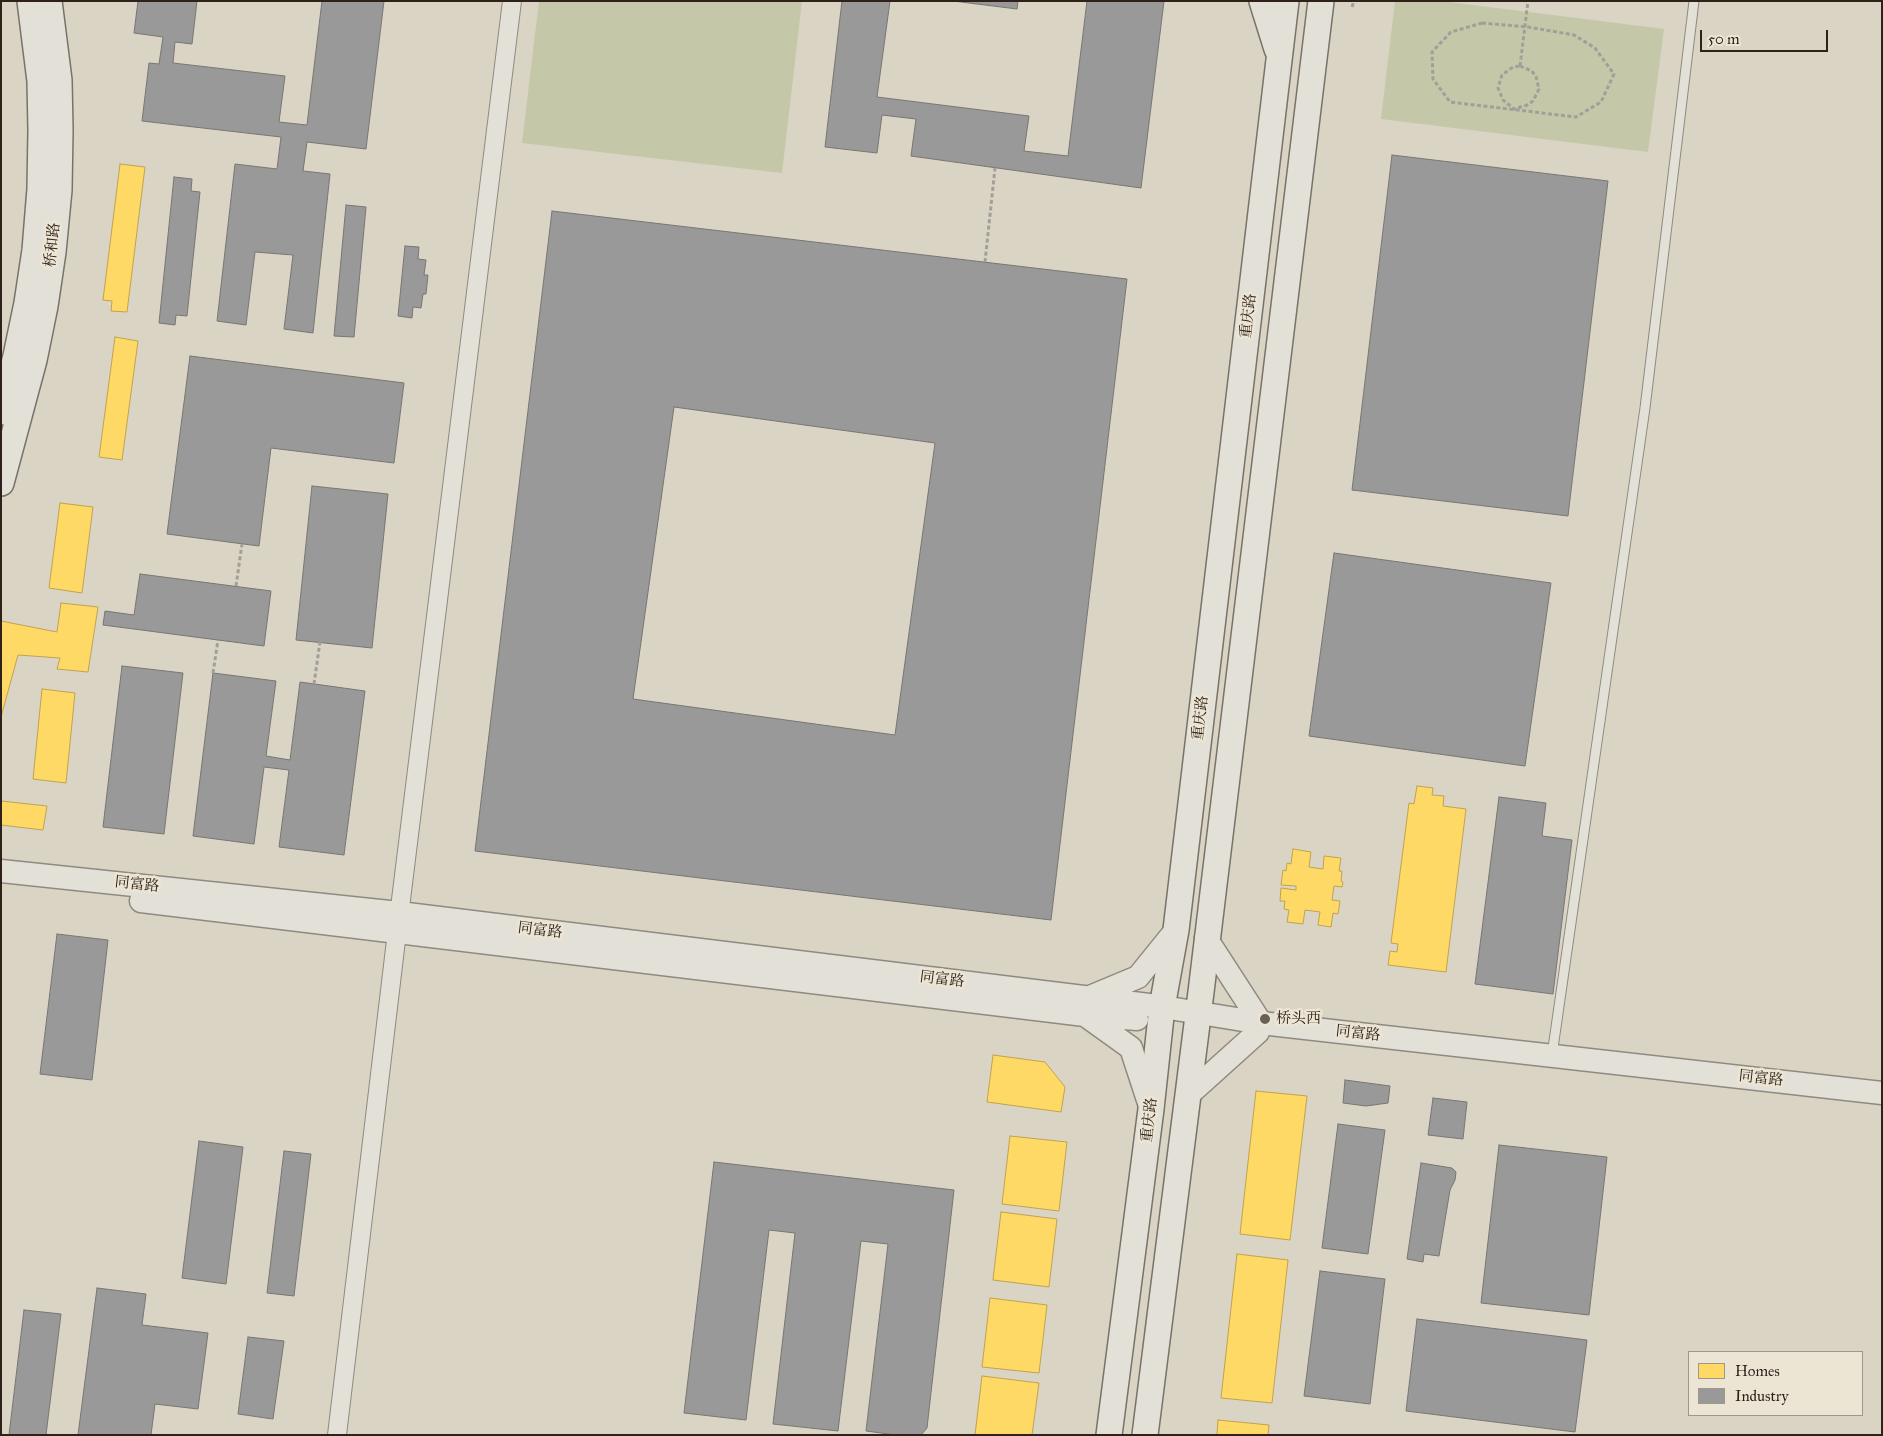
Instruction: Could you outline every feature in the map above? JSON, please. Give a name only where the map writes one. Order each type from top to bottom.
[{"type":"main road","name":"桥和路","points":[[1,412],[16,356],[27,303],[35,250],[40,189],[40,81],[30,1]]},
{"type":"main road","name":"桥和路","points":[[1,483],[34,360],[54,252],[59,190],[60,130],[59,80],[49,1]]},
{"type":"main road","points":[[1262,1],[1280,57]]},
{"type":"main road","name":"重庆路","points":[[1109,1435],[1162,1014],[1176,930],[1286,1]]},
{"type":"main road","points":[[1145,1435],[1321,1]]},
{"type":"street","points":[[337,1435],[512,1]]},
{"type":"street","name":"同富路","points":[[1,871],[398,923],[1162,1014],[1259,1028],[1882,1105]]},
{"type":"street","name":"同富路","points":[[1,884],[398,923]]},
{"type":"street","points":[[1151,1110],[1131,1048],[1086,1006],[1138,977],[1176,930]]},
{"type":"street","points":[[1187,1096],[1259,1028],[1206,938]]},
{"type":"street","name":"同富路","points":[[1259,1028],[1552,1056],[1882,1093]]},
{"type":"lane","points":[[1552,1056],[1645,408],[1694,1]]},
{"type":"path","points":[[1352,7],[1354,1]]},
{"type":"path","points":[[1520,66],[1528,1]]},
{"type":"path","points":[[1482,23],[1524,27],[1574,35],[1595,48],[1614,74],[1601,102],[1576,118],[1514,109],[1450,102],[1433,80],[1432,52],[1451,32],[1482,23]]},
{"type":"path","points":[[1520,66],[1536,76],[1538,89],[1533,102],[1514,109],[1503,100],[1498,88],[1502,75],[1506,70],[1520,66]]},
{"type":"path","points":[[985,262],[995,168]]},
{"type":"path","points":[[236,586],[242,544]]},
{"type":"path","points":[[213,673],[218,640]]},
{"type":"path","points":[[314,684],[320,642]]},
{"type":"green space","points":[[539,1],[802,1],[782,173],[522,143]]},
{"type":"green space","points":[[1395,1],[1441,1],[1664,29],[1648,152],[1381,119]]},
{"type":"building: Homes","points":[[120,164],[145,167],[127,312],[111,311],[112,301],[103,300]]},
{"type":"building: Homes","points":[[115,337],[138,341],[122,460],[99,457]]},
{"type":"building: Homes","points":[[60,503],[93,507],[82,593],[49,588]]},
{"type":"building: Homes","points":[[61,603],[98,607],[88,672],[57,669],[60,658],[18,655],[1,717],[1,621],[57,632]]},
{"type":"building: Homes","points":[[42,689],[75,693],[66,783],[33,779]]},
{"type":"building: Homes","points":[[1417,786],[1433,788],[1432,795],[1444,796],[1443,806],[1466,809],[1446,972],[1388,965],[1390,951],[1397,952],[1398,944],[1391,943],[1409,803],[1414,804]]},
{"type":"building: Homes","points":[[1,801],[47,806],[43,830],[1,825]]},
{"type":"building: Homes","points":[[1293,849],[1311,852],[1309,867],[1323,869],[1324,856],[1341,858],[1339,871],[1342,871],[1341,881],[1343,882],[1342,887],[1334,886],[1332,900],[1340,901],[1338,914],[1333,913],[1331,927],[1318,925],[1320,912],[1305,910],[1303,924],[1287,922],[1289,910],[1284,909],[1285,901],[1280,901],[1281,888],[1296,890],[1296,886],[1281,885],[1283,870],[1286,871],[1287,863],[1291,864]]},
{"type":"building: Homes","points":[[993,1055],[1045,1062],[1065,1087],[1061,1112],[987,1102]]},
{"type":"building: Homes","points":[[1256,1091],[1307,1096],[1290,1240],[1240,1234]]},
{"type":"building: Homes","points":[[1010,1136],[1067,1142],[1059,1211],[1002,1204]]},
{"type":"building: Homes","points":[[1001,1212],[1057,1219],[1049,1287],[993,1280]]},
{"type":"building: Homes","points":[[1237,1254],[1288,1260],[1272,1403],[1221,1398]]},
{"type":"building: Homes","points":[[990,1298],[1047,1305],[1039,1373],[982,1367]]},
{"type":"building: Homes","points":[[982,1376],[1039,1383],[1032,1435],[975,1435]]},
{"type":"building: Homes","points":[[1218,1420],[1269,1425],[1268,1435],[1217,1435]]},
{"type":"building: Industry","points":[[138,1],[197,1],[192,44],[175,42],[173,63],[285,76],[279,122],[307,125],[322,1],[384,1],[366,149],[307,142],[303,171],[330,174],[313,333],[284,329],[293,255],[255,252],[246,325],[217,321],[235,164],[277,169],[281,137],[142,121],[149,63],[159,64],[163,37],[134,33]]},
{"type":"building: Industry","points":[[842,1],[890,1],[877,97],[1029,116],[1024,151],[1068,156],[1087,1],[1164,1],[1141,188],[911,156],[916,119],[882,115],[877,153],[825,147]]},
{"type":"building: Industry","points":[[953,1],[1018,1],[1017,9]]},
{"type":"building: Industry","points":[[1392,155],[1608,181],[1568,516],[1352,490]]},
{"type":"building: Industry","points":[[174,177],[192,179],[191,191],[200,192],[187,316],[176,315],[175,325],[159,323]]},
{"type":"building: Industry","points":[[346,205],[366,207],[354,337],[334,336]]},
{"type":"building: Industry","points":[[552,211],[1127,279],[1051,920],[475,851]],"holes":[[[674,407],[935,443],[895,735],[633,699]]]},
{"type":"building: Industry","points":[[405,246],[419,247],[418,259],[426,260],[424,275],[428,275],[426,294],[423,294],[421,308],[413,307],[412,318],[398,316]]},
{"type":"building: Industry","points":[[190,356],[404,383],[394,463],[271,448],[259,546],[167,534]]},
{"type":"building: Industry","points":[[312,486],[388,494],[372,648],[296,640]]},
{"type":"building: Industry","points":[[1334,553],[1551,583],[1525,766],[1309,736]]},
{"type":"building: Industry","points":[[140,574],[271,591],[264,646],[103,625],[105,611],[134,615]]},
{"type":"building: Industry","points":[[122,666],[183,673],[164,834],[103,827]]},
{"type":"building: Industry","points":[[213,673],[276,681],[266,756],[290,760],[300,682],[365,691],[344,855],[279,847],[289,770],[264,767],[254,844],[193,836]]},
{"type":"building: Industry","points":[[1499,797],[1546,803],[1542,836],[1572,840],[1553,994],[1475,984]]},
{"type":"building: Industry","points":[[57,934],[108,940],[92,1080],[40,1074]]},
{"type":"building: Industry","points":[[1345,1080],[1390,1086],[1388,1103],[1366,1106],[1343,1103]]},
{"type":"building: Industry","points":[[1433,1098],[1467,1102],[1463,1139],[1428,1135]]},
{"type":"building: Industry","points":[[1338,1124],[1385,1130],[1368,1254],[1322,1248]]},
{"type":"building: Industry","points":[[199,1141],[243,1147],[226,1284],[182,1278]]},
{"type":"building: Industry","points":[[1499,1145],[1607,1157],[1589,1315],[1481,1303]]},
{"type":"building: Industry","points":[[284,1151],[311,1154],[294,1296],[267,1293]]},
{"type":"building: Industry","points":[[714,1162],[954,1190],[927,1428],[921,1435],[896,1435],[866,1431],[888,1244],[861,1241],[838,1431],[773,1424],[795,1233],[769,1230],[746,1420],[684,1413]]},
{"type":"building: Industry","points":[[1421,1163],[1452,1168],[1456,1172],[1455,1180],[1450,1190],[1439,1256],[1424,1254],[1423,1262],[1407,1259]]},
{"type":"building: Industry","points":[[1320,1271],[1385,1279],[1370,1404],[1304,1396]]},
{"type":"building: Industry","points":[[97,1288],[146,1294],[142,1325],[208,1333],[198,1409],[155,1404],[151,1435],[78,1435]]},
{"type":"building: Industry","points":[[24,1310],[61,1314],[46,1435],[9,1435]]},
{"type":"building: Industry","points":[[1417,1319],[1587,1340],[1575,1432],[1406,1411]]},
{"type":"building: Industry","points":[[248,1337],[284,1341],[273,1419],[238,1414]]},
{"type":"place","name":"桥头西","points":[[1265,1019]]}]
